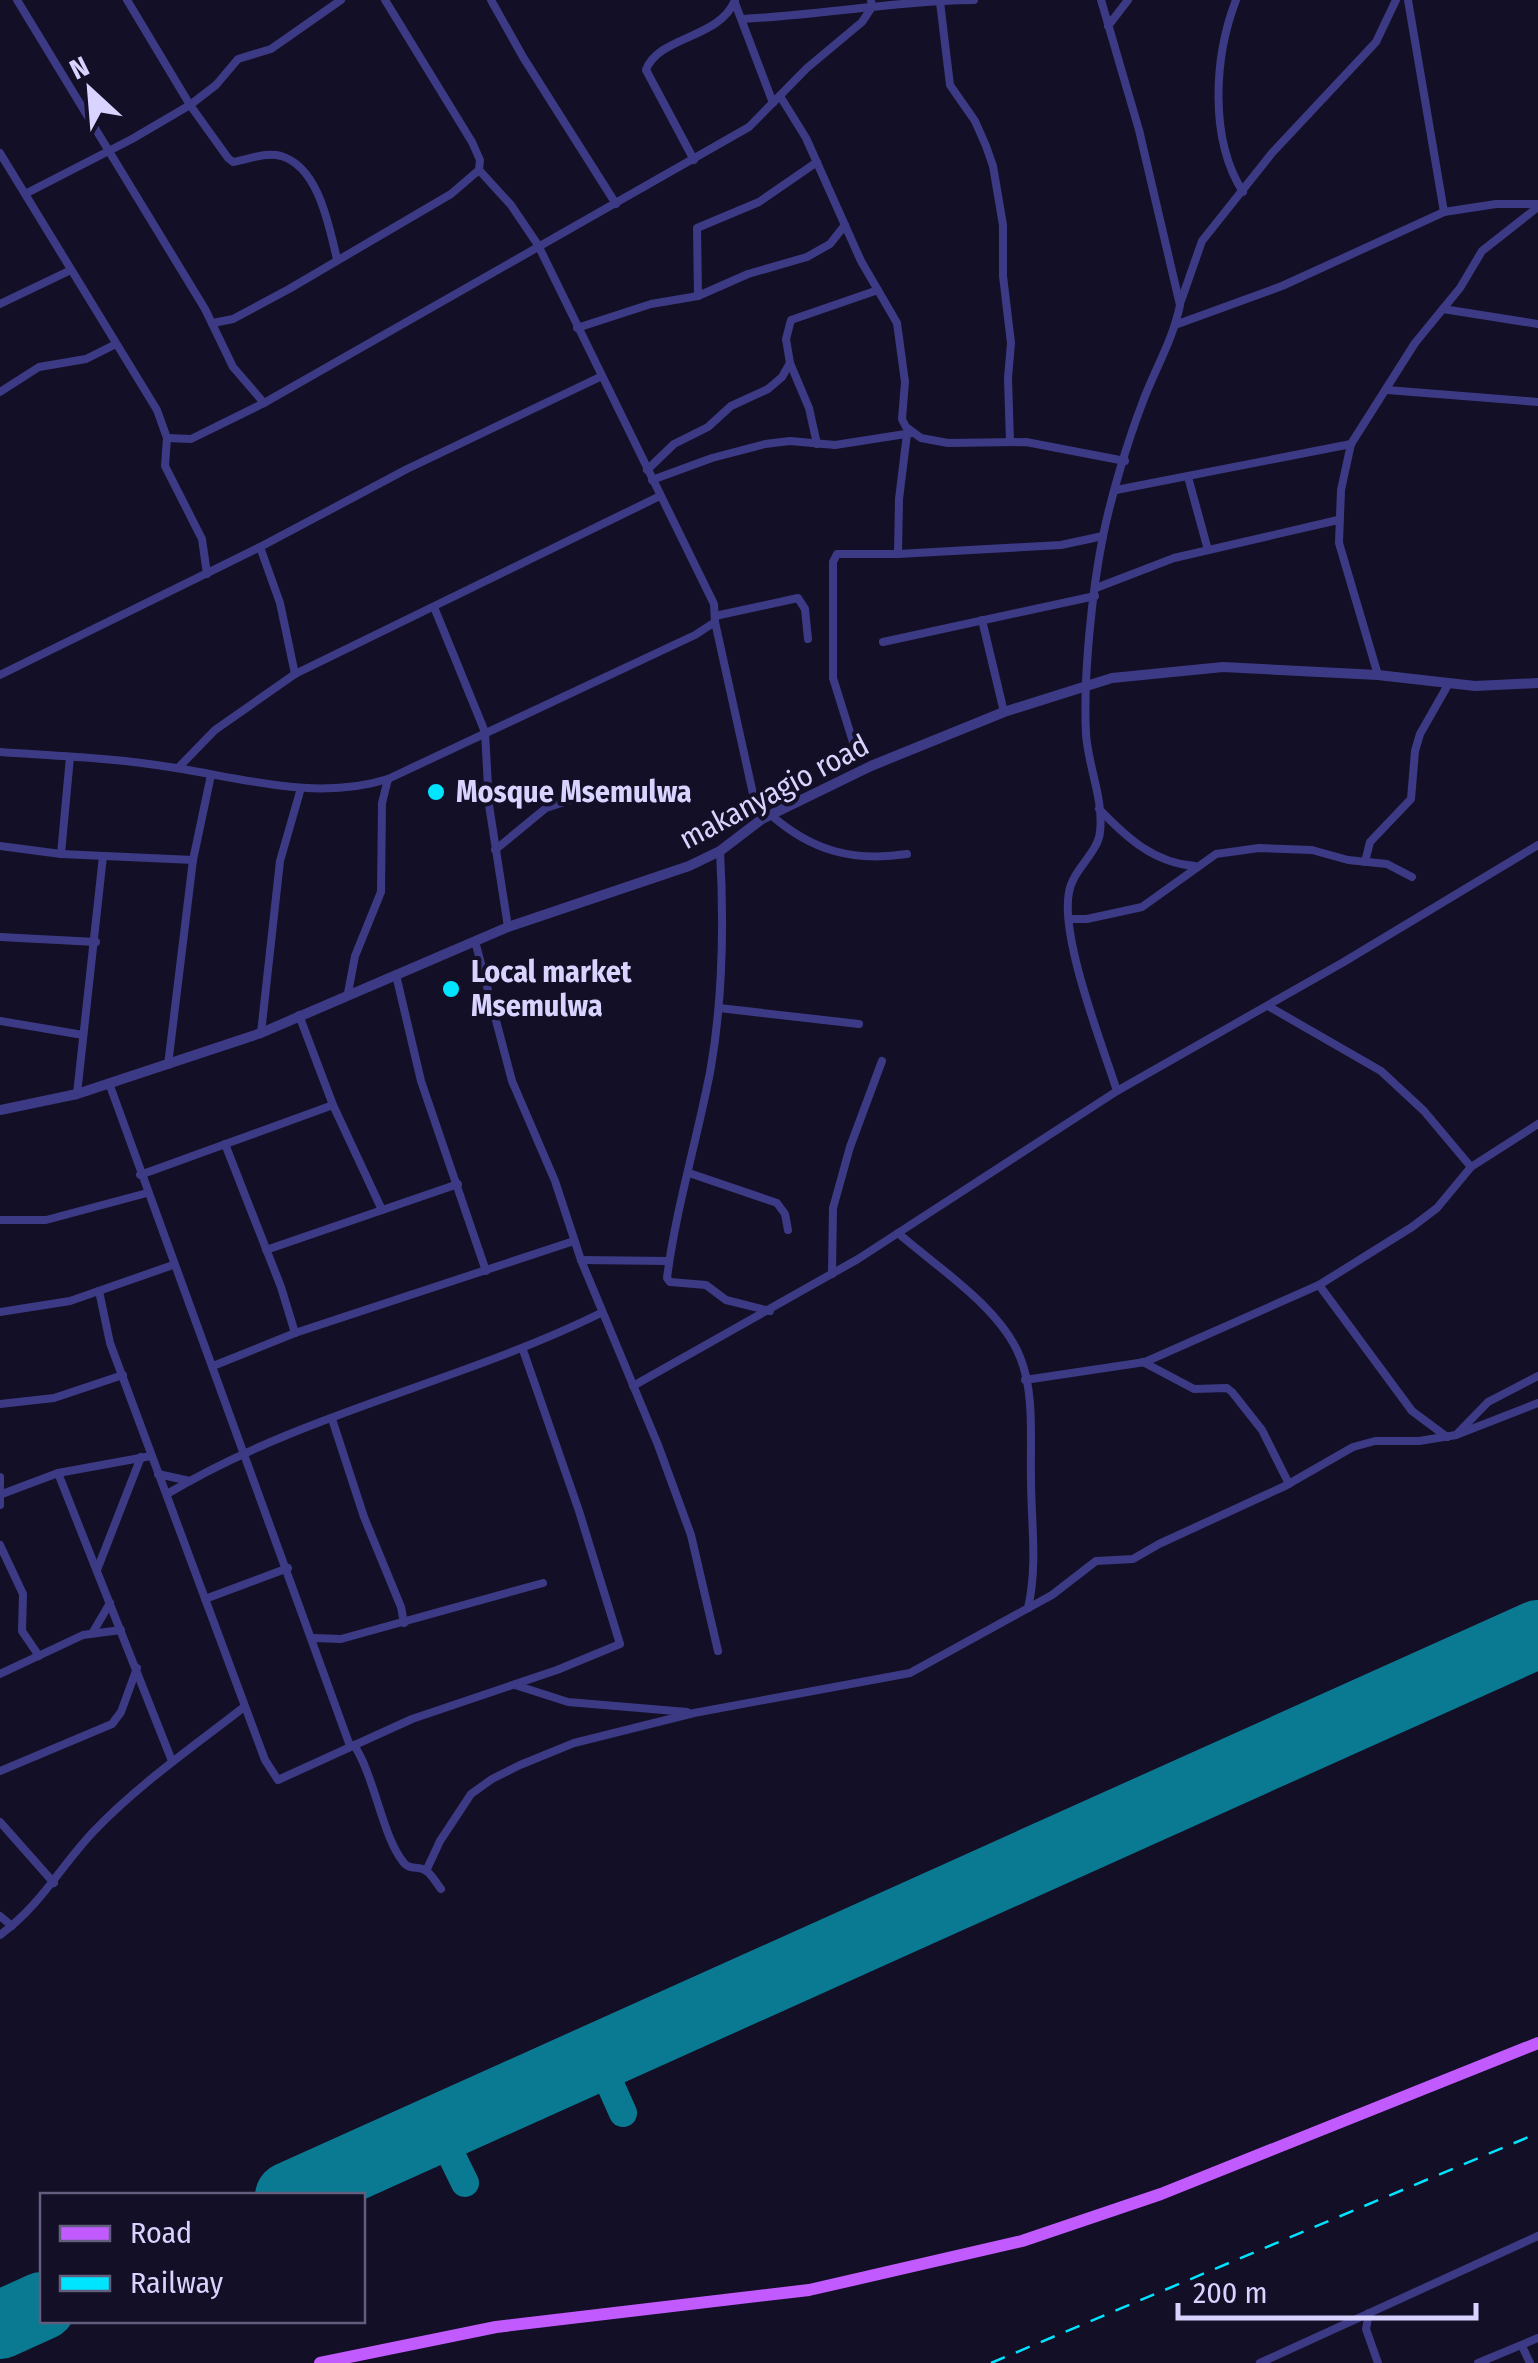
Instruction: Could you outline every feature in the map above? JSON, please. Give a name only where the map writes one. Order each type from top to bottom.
[{"type":"main road","points":[[320,2363],[496,2327],[810,2290],[1022,2240],[1162,2194],[1538,2043]]},
{"type":"street","points":[[17,0],[213,324],[232,366],[264,403]]},
{"type":"street","points":[[127,0],[190,105],[230,160],[279,156],[300,169],[323,209],[337,259]]},
{"type":"street","points":[[24,194],[190,105],[238,59],[270,49],[341,0]]},
{"type":"street","points":[[213,324],[233,319],[450,194],[479,170],[480,160],[472,142],[385,0]]},
{"type":"street","points":[[742,18],[811,16],[872,3],[974,0]]},
{"type":"street","points":[[1101,0],[1144,149],[1180,305]]},
{"type":"street","points":[[1108,26],[1128,0]]},
{"type":"street","points":[[1236,0],[1222,56],[1221,119],[1227,159],[1243,192]]},
{"type":"street","points":[[1116,1091],[1080,978],[1067,906],[1074,875],[1100,837],[1087,744],[1095,592],[1103,536],[1142,404],[1176,325],[1202,242],[1272,152],[1376,42],[1396,0]]},
{"type":"street","points":[[1408,0],[1444,212]]},
{"type":"street","points":[[494,1],[523,57],[616,204]]},
{"type":"street","points":[[694,160],[646,70],[654,56],[712,26],[735,2],[777,99],[817,162],[897,323],[905,382],[902,419],[909,434],[899,499],[898,554]]},
{"type":"street","points":[[940,2],[950,85],[975,120],[986,146],[1003,224],[1003,276],[1011,343],[1010,442]]},
{"type":"street","points":[[167,438],[191,439],[264,403],[749,127],[807,68],[852,32],[872,3]]},
{"type":"street","points":[[0,153],[156,410],[167,438],[165,466],[202,539],[207,574]]},
{"type":"street","points":[[698,296],[697,228],[759,202],[817,162]]},
{"type":"street","points":[[479,170],[511,205],[538,245],[714,604],[758,821]]},
{"type":"street","points":[[1176,325],[1282,286],[1444,212],[1496,204],[1538,205]]},
{"type":"street","points":[[1378,675],[1339,543],[1338,520],[1351,444],[1415,343],[1482,251],[1538,205]]},
{"type":"street","points":[[577,328],[651,304],[698,296],[748,274],[807,257],[830,244],[845,225]]},
{"type":"street","points":[[0,304],[71,270]]},
{"type":"street","points":[[817,444],[810,408],[790,363],[786,339],[790,320],[878,290]]},
{"type":"street","points":[[1443,309],[1538,324]]},
{"type":"street","points":[[0,392],[39,368],[86,360],[116,344]]},
{"type":"street","points":[[648,470],[674,444],[708,427],[731,406],[768,389],[790,363]]},
{"type":"street","points":[[0,675],[600,376]]},
{"type":"street","points":[[1386,390],[1538,402]]},
{"type":"street","points":[[652,480],[765,444],[847,444],[909,434],[948,444],[1043,444],[1126,461]]},
{"type":"street","points":[[1116,490],[1351,444]]},
{"type":"street","points":[[1188,477],[1208,550]]},
{"type":"street","points":[[178,768],[215,730],[295,674],[660,496]]},
{"type":"street","points":[[883,642],[1095,592],[1150,566],[1338,520]]},
{"type":"street","points":[[853,742],[833,678],[836,556],[1061,545],[1103,536]]},
{"type":"street","points":[[260,548],[280,603],[295,674]]},
{"type":"street","points":[[0,752],[178,768],[301,788],[357,787],[388,778],[695,635],[715,619],[798,598],[805,609],[808,639]]},
{"type":"street","points":[[434,607],[485,732],[495,850],[508,928]]},
{"type":"street","points":[[982,620],[1004,712]]},
{"type":"street","name":"makanyagio road","points":[[0,1110],[78,1094],[262,1032],[508,928],[689,866],[720,851],[758,821],[871,766],[1004,712],[1112,678],[1223,667],[1378,675],[1474,686],[1538,684]]},
{"type":"street","points":[[1365,862],[1376,835],[1411,799],[1420,734],[1449,684]]},
{"type":"street","points":[[60,854],[70,756]]},
{"type":"street","points":[[168,1065],[194,860],[211,775]]},
{"type":"street","points":[[348,993],[355,956],[380,892],[382,803],[388,778]]},
{"type":"street","points":[[262,1032],[280,862],[301,788]]},
{"type":"street","points":[[495,850],[546,808],[604,789]]},
{"type":"street","points":[[1099,809],[1124,836],[1162,861],[1197,866]]},
{"type":"street","points":[[771,815],[792,834],[826,851],[885,857],[908,854]]},
{"type":"street","points":[[0,846],[60,854],[194,860]]},
{"type":"street","points":[[1070,919],[1142,907],[1216,854],[1259,848],[1312,850],[1387,864],[1412,877]]},
{"type":"street","points":[[634,1386],[832,1274],[1116,1091],[1536,849]]},
{"type":"street","points":[[720,851],[723,894],[718,1008],[710,1068],[667,1278],[670,1282],[706,1285],[726,1300],[770,1311]]},
{"type":"street","points":[[78,1094],[103,856]]},
{"type":"street","points":[[0,936],[96,942]]},
{"type":"street","points":[[475,941],[512,1081],[555,1181],[601,1313],[634,1386],[690,1536],[718,1651]]},
{"type":"street","points":[[396,975],[421,1082],[486,1271]]},
{"type":"street","points":[[1268,1006],[1380,1070],[1424,1111],[1471,1166]]},
{"type":"street","points":[[718,1008],[859,1024]]},
{"type":"street","points":[[299,1015],[333,1105],[382,1210]]},
{"type":"street","points":[[0,1022],[83,1036]]},
{"type":"street","points":[[832,1274],[833,1208],[850,1147],[882,1061]]},
{"type":"street","points":[[109,1083],[288,1568],[323,1676],[352,1745],[368,1771],[392,1840],[404,1862],[408,1867],[426,1871],[440,1889]]},
{"type":"street","points":[[140,1174],[333,1105]]},
{"type":"street","points":[[1025,1380],[1143,1362],[1320,1285],[1437,1208],[1471,1166],[1538,1124]]},
{"type":"street","points":[[225,1144],[295,1333]]},
{"type":"street","points":[[689,1173],[772,1200],[781,1207],[788,1230]]},
{"type":"street","points":[[266,1250],[458,1184]]},
{"type":"street","points":[[0,1220],[46,1220],[147,1192]]},
{"type":"street","points":[[898,1233],[990,1310],[1022,1361],[1031,1434],[1036,1544],[1028,1608]]},
{"type":"street","points":[[213,1366],[295,1333],[574,1241]]},
{"type":"street","points":[[581,1260],[669,1261]]},
{"type":"street","points":[[0,1312],[70,1300],[173,1265]]},
{"type":"street","points":[[1320,1285],[1412,1411],[1451,1436]]},
{"type":"street","points":[[99,1292],[110,1343],[146,1457],[167,1494],[244,1707],[274,1778],[284,1780],[412,1719],[620,1644],[580,1511],[522,1350]]},
{"type":"street","points":[[167,1494],[244,1454],[522,1350],[601,1313]]},
{"type":"street","points":[[1143,1362],[1194,1388],[1227,1388],[1232,1392],[1262,1430],[1290,1484]]},
{"type":"street","points":[[0,1404],[54,1398],[123,1375]]},
{"type":"street","points":[[1451,1436],[1488,1402],[1538,1376]]},
{"type":"street","points":[[426,1871],[471,1794],[492,1778],[574,1743],[694,1713],[910,1673],[1052,1594],[1096,1560],[1140,1557],[1159,1544],[1290,1484],[1353,1446],[1451,1436],[1538,1403]]},
{"type":"street","points":[[332,1419],[404,1623]]},
{"type":"street","points":[[22,1487],[0,1478],[1,1499],[58,1473],[146,1457]]},
{"type":"street","points":[[97,1570],[146,1457]]},
{"type":"street","points":[[58,1473],[172,1761]]},
{"type":"street","points":[[158,1474],[190,1481]]},
{"type":"street","points":[[0,1545],[24,1594],[22,1631],[40,1656]]},
{"type":"street","points":[[205,1599],[288,1568]]},
{"type":"street","points":[[313,1638],[336,1640],[543,1582]]},
{"type":"street","points":[[93,1632],[110,1603]]},
{"type":"street","points":[[0,1674],[93,1632],[121,1630]]},
{"type":"street","points":[[0,1772],[112,1724],[121,1712],[137,1668]]},
{"type":"street","points":[[515,1684],[568,1702],[694,1713]]},
{"type":"street","points":[[0,1935],[34,1907],[92,1833],[172,1761],[244,1707]]},
{"type":"street","points":[[1,1825],[54,1883]]},
{"type":"street","points":[[0,1916],[12,1926]]},
{"type":"street","points":[[1260,2363],[1538,2236]]},
{"type":"street","points":[[1369,2313],[1366,2329],[1378,2363]]},
{"type":"street","points":[[1478,2363],[1538,2338]]},
{"type":"street","points":[[1522,2346],[1530,2363]]},
{"type":"taxiway","points":[[598,2057],[623,2113]]},
{"type":"taxiway","points":[[438,2128],[465,2183]]},
{"type":"runway","points":[[296,2193],[1538,1634]]},
{"type":"runway","points":[[0,2325],[40,2307]]},
{"type":"railway","points":[[991,2363],[1538,2133]]},
{"type":"place","name":"Mosque Msemulwa","points":[[436,792]]},
{"type":"place","name":"Local market Msemulwa","points":[[451,989]]}]
